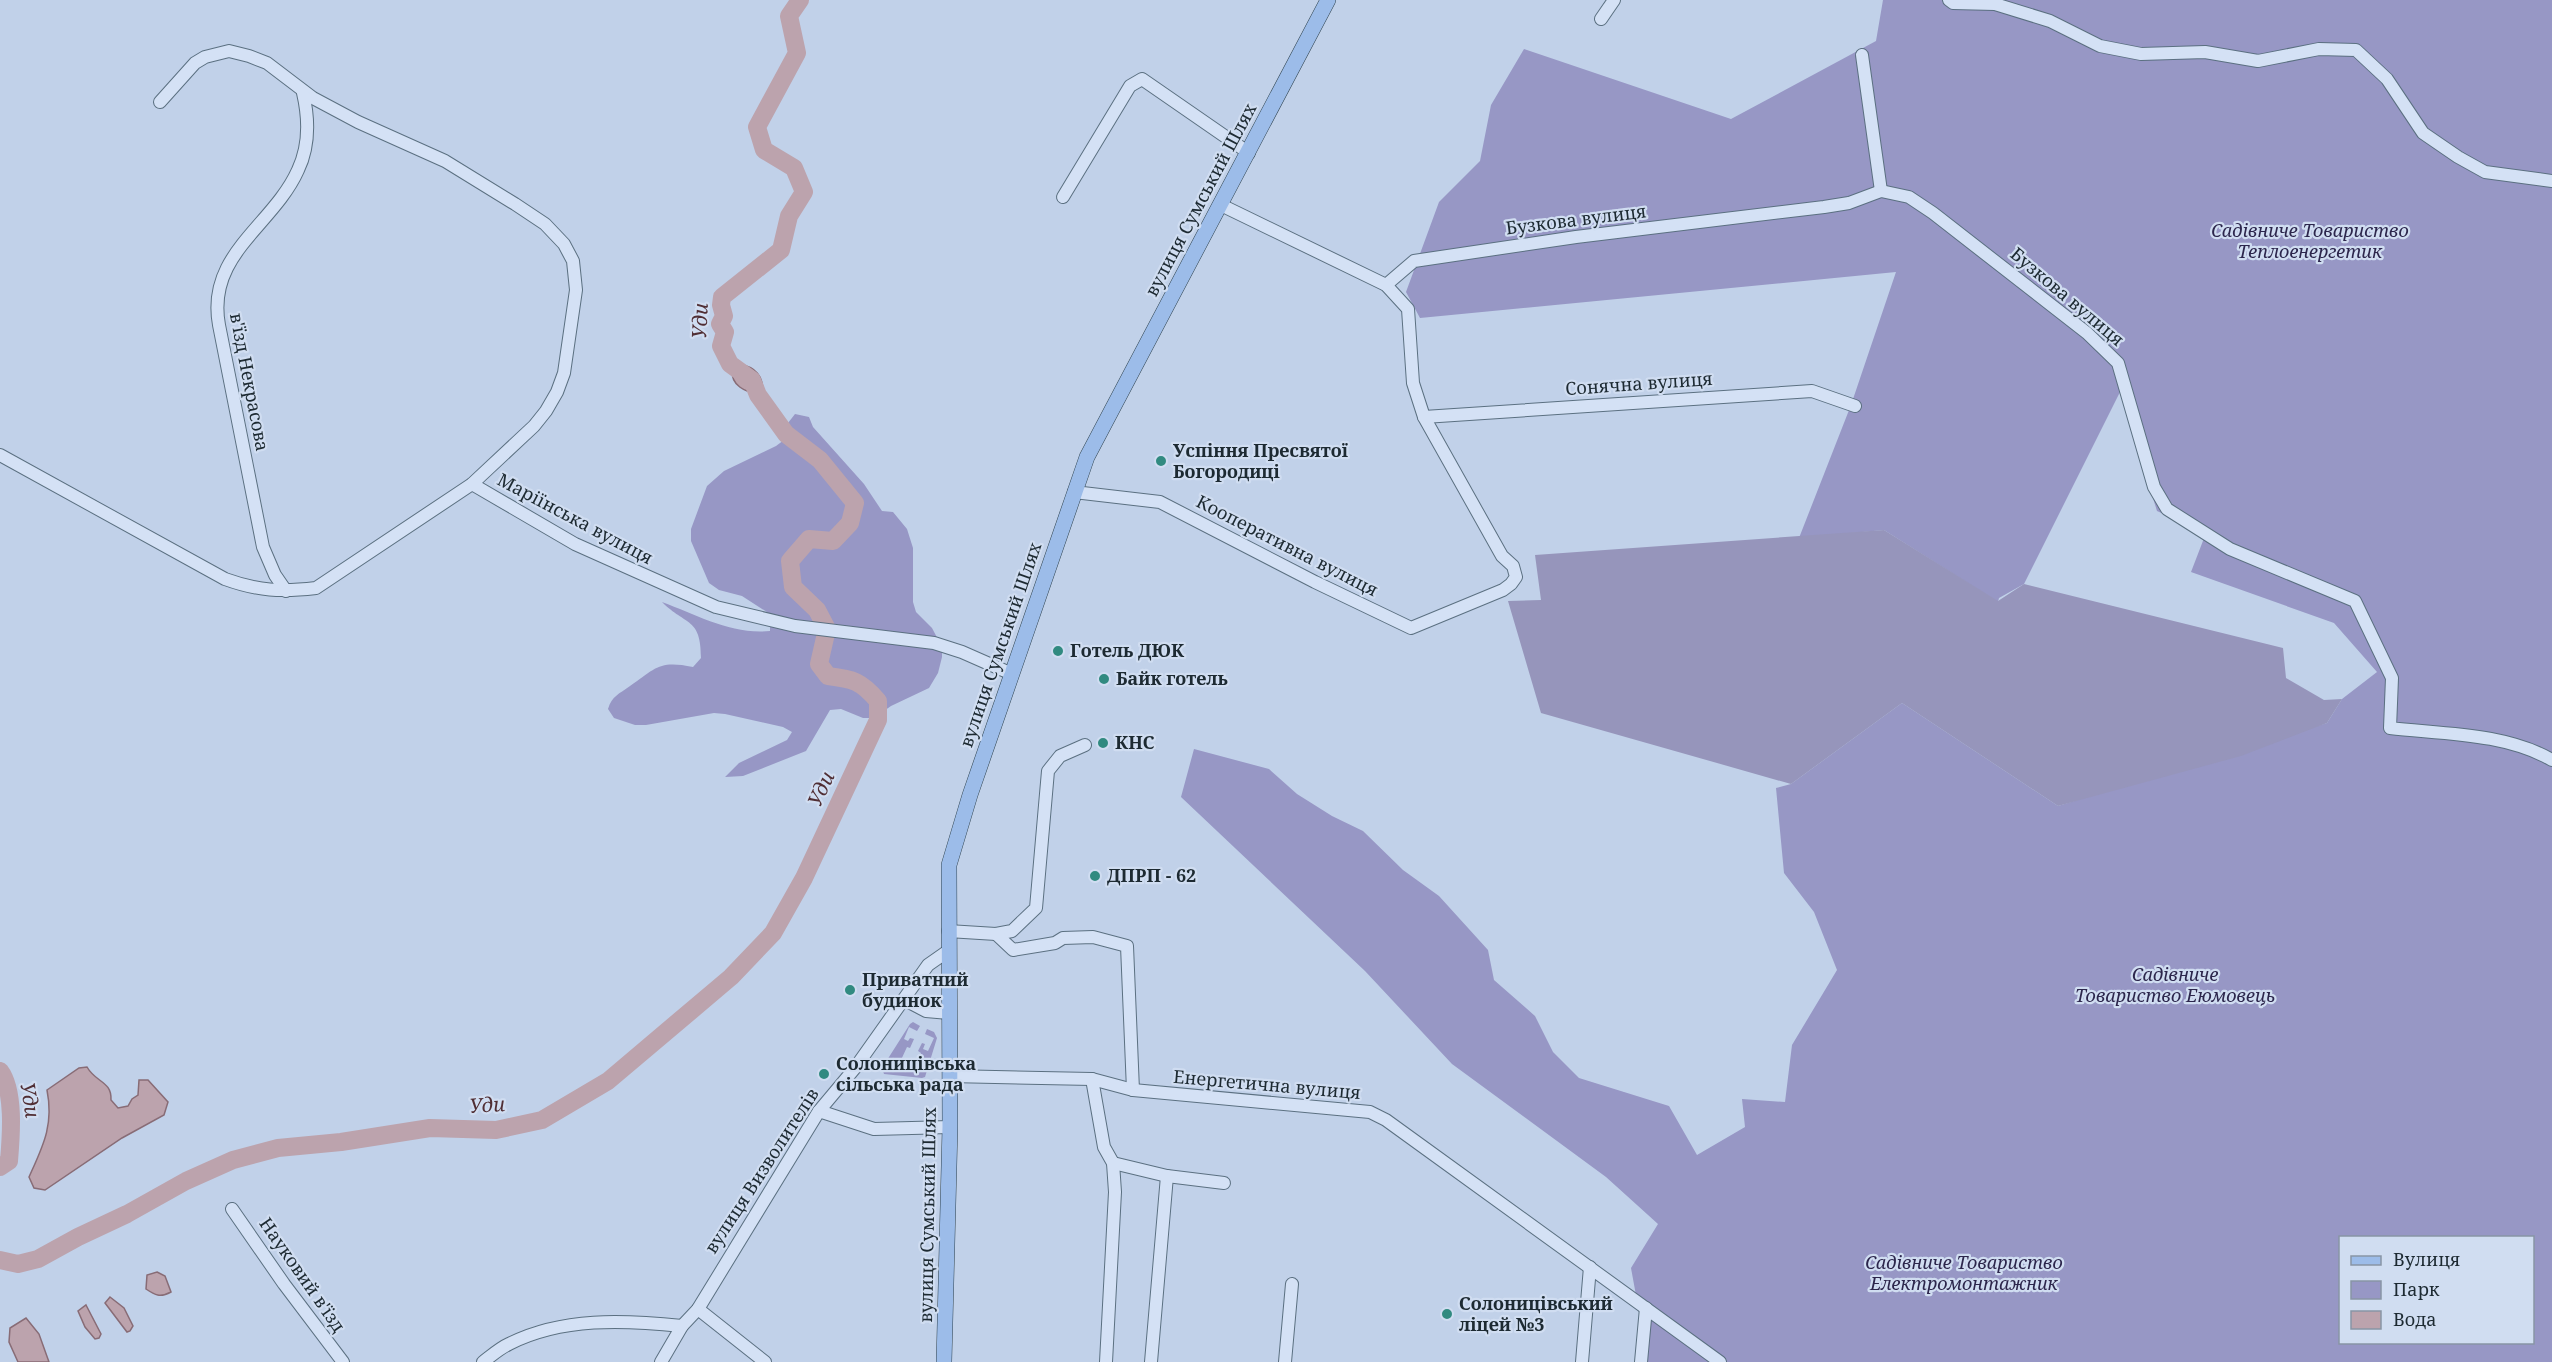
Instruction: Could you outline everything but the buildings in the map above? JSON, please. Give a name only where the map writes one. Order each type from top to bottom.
[{"type":"main road","name":"вулиця Сумський Шлях","points":[[944,1362],[950,1127],[949,865],[970,795],[1086,457],[1328,0]]},
{"type":"street","points":[[1601,19],[1614,0]]},
{"type":"street","points":[[1949,0],[1953,3],[1995,4],[2050,21],[2100,46],[2141,54],[2205,52],[2258,61],[2319,49],[2356,50],[2387,79],[2423,133],[2458,157],[2485,172],[2552,181]]},
{"type":"street","points":[[160,102],[195,63],[218,52],[230,51],[267,63],[303,93],[358,122],[445,161],[545,224],[564,244],[573,261],[576,290],[564,373],[557,392],[534,426],[472,484]]},
{"type":"street","points":[[1862,55],[1881,190]]},
{"type":"street","points":[[1063,197],[1130,86],[1142,79],[1249,153]]},
{"type":"street","name":"в'їзд Некрасова","points":[[286,591],[274,575],[263,547],[219,325],[216,298],[220,281],[228,265],[254,228],[289,187],[299,170],[308,132],[303,93]]},
{"type":"street","name":"Бузкова вулиця","points":[[1386,285],[1414,261],[1576,237],[1824,207],[1850,202],[1881,190],[1909,197],[1933,213],[2087,333],[2118,363],[2154,487],[2167,509],[2230,549],[2355,602],[2391,678],[2390,728],[2485,738],[2532,748],[2552,760]]},
{"type":"street","points":[[1221,205],[1386,285],[1408,309],[1413,382],[1424,417]]},
{"type":"street","name":"Сонячна вулиця","points":[[1424,417],[1812,391],[1855,406]]},
{"type":"street","name":"Кооперативна вулиця","points":[[1074,492],[1160,502],[1315,582],[1411,628],[1503,590],[1511,584],[1515,577],[1513,566],[1502,556],[1424,417]]},
{"type":"street","name":"Маріїнська вулиця","points":[[0,455],[225,579],[252,588],[286,591],[316,588],[472,484],[575,544],[673,590],[716,607],[795,626],[945,646],[1012,674]]},
{"type":"street","points":[[948,931],[1012,932],[1036,908],[1048,771],[1060,756],[1085,745]]},
{"type":"street","points":[[996,933],[1013,950],[1055,943],[1063,938],[1093,938],[1127,946],[1133,1090]]},
{"type":"street","name":"вулиця Визволителів","points":[[661,1362],[682,1326],[698,1309],[819,1111],[855,1068],[928,965],[948,951]]},
{"type":"street","points":[[905,1000],[926,1011],[949,1013]]},
{"type":"street","name":"Енергетична вулиця","points":[[950,1076],[1092,1079],[1133,1090],[1370,1112],[1386,1120],[1720,1362]]},
{"type":"street","points":[[1092,1079],[1104,1147],[1113,1163],[1115,1192],[1106,1362]]},
{"type":"street","points":[[819,1111],[874,1129],[950,1127]]},
{"type":"street","points":[[1113,1163],[1167,1176],[1224,1183]]},
{"type":"street","points":[[1151,1362],[1167,1176]]},
{"type":"street","name":"Науковий в'їзд","points":[[232,1209],[290,1293],[343,1362]]},
{"type":"street","points":[[1582,1362],[1590,1267]]},
{"type":"street","points":[[1285,1362],[1292,1284]]},
{"type":"street","points":[[1641,1362],[1646,1308]]},
{"type":"street","points":[[698,1309],[765,1362]]},
{"type":"street","points":[[483,1362],[509,1344],[556,1328],[626,1320],[682,1326]]},
{"type":"green space","points":[[1883,0],[2552,0],[2552,1362],[1643,1362],[1644,1339],[1631,1268],[1658,1224],[1606,1177],[1452,1064],[1365,971],[1181,797],[1194,749],[1269,769],[1297,794],[1332,816],[1363,831],[1403,870],[1439,896],[1488,950],[1494,980],[1535,1016],[1553,1052],[1579,1078],[1669,1106],[1697,1155],[1745,1127],[1742,1099],[1785,1102],[1792,1045],[1837,970],[1814,912],[1784,873],[1776,788],[1791,784],[1902,703],[2058,806],[2327,723],[2342,699],[2377,672],[2334,623],[2191,572],[2206,533],[2157,511],[2120,392],[2024,584],[1999,598],[1998,602],[1884,530],[1799,538],[1851,405],[1896,272],[1420,318],[1406,292],[1439,202],[1480,161],[1491,105],[1524,49],[1731,119],[1876,41]]},
{"type":"green space","points":[[795,414],[809,417],[813,427],[864,484],[882,511],[893,512],[907,529],[913,548],[913,602],[916,612],[932,628],[942,647],[942,657],[938,673],[929,688],[891,706],[874,718],[863,718],[841,709],[830,710],[806,751],[743,776],[725,777],[739,763],[787,740],[792,732],[783,727],[714,713],[635,725],[614,718],[608,709],[616,696],[652,670],[672,664],[693,667],[701,658],[695,629],[662,602],[728,627],[770,631],[770,614],[742,596],[719,590],[709,583],[691,541],[691,529],[707,486],[724,471],[784,440],[788,423]]},
{"type":"green space","points":[[913,1022],[920,1026],[917,1031],[909,1027],[904,1039],[908,1041],[910,1038],[914,1039],[901,1060],[915,1066],[921,1053],[918,1051],[922,1043],[925,1044],[923,1049],[928,1051],[934,1038],[925,1034],[927,1029],[934,1032],[937,1038],[925,1077],[884,1074],[882,1068],[910,1024]]},
{"type":"shaded area","points":[[1884,530],[1998,601],[2024,584],[2283,648],[2286,678],[2324,700],[2342,699],[2327,723],[2241,756],[2058,806],[1902,703],[1791,784],[1541,713],[1508,601],[1541,600],[1535,555]]},
{"type":"water","points":[[739,364],[750,367],[757,373],[762,381],[763,392],[758,395],[736,384],[732,370]]},
{"type":"water","points":[[87,1067],[106,1085],[111,1094],[111,1100],[118,1108],[128,1106],[138,1095],[139,1080],[148,1080],[168,1102],[164,1115],[122,1138],[45,1190],[34,1188],[29,1177],[46,1135],[49,1114],[47,1090],[79,1068]]},
{"type":"water","points":[[157,1272],[165,1276],[171,1292],[158,1295],[146,1289],[147,1275]]},
{"type":"water","points":[[110,1297],[124,1308],[133,1326],[130,1331],[127,1332],[105,1303]]},
{"type":"water","points":[[86,1305],[101,1334],[99,1338],[95,1339],[85,1327],[78,1311]]},
{"type":"water","points":[[26,1318],[39,1334],[49,1362],[18,1362],[9,1342],[10,1328]]},
{"type":"waterway","name":"Уди","points":[[0,1260],[18,1264],[38,1259],[186,1181],[233,1160],[278,1148],[341,1142],[430,1128],[496,1130],[542,1120],[608,1081],[731,977],[773,933],[804,878],[878,720],[878,701],[867,689],[850,680],[828,676],[819,664],[827,629],[817,610],[793,587],[790,561],[809,539],[833,541],[850,523],[855,503],[820,460],[786,434],[758,395],[752,380],[730,364],[721,346],[725,332],[720,324],[724,316],[721,305],[722,297],[781,250],[789,216],[804,192],[794,168],[764,150],[757,127],[797,53],[789,16],[800,0]]},
{"type":"waterway","name":"Уди","points":[[0,1071],[8,1090],[11,1127],[9,1161],[0,1167]]},
{"type":"place","name":"Успіння Пресвятої Богородиці","points":[[1161,461]]},
{"type":"place","name":"Готель ДЮК","points":[[1058,651]]},
{"type":"place","name":"Байк готель","points":[[1104,679]]},
{"type":"place","name":"КНС","points":[[1103,743]]},
{"type":"place","name":"ДПРП - 62","points":[[1095,876]]},
{"type":"place","name":"Приватний будинок","points":[[850,990]]},
{"type":"place","name":"Солоницівська сільська рада","points":[[824,1074]]},
{"type":"place","name":"Солоницівський ліцей №3","points":[[1447,1314]]},
{"type":"park label","name":"Садівниче Товариство Теплоенергетик","points":[[2310,241]]},
{"type":"park label","name":"Садівниче Товариство Еюмовець","points":[[2175,985]]},
{"type":"park label","name":"Садівниче Товариство Електромонтажник","points":[[1964,1273]]}]
